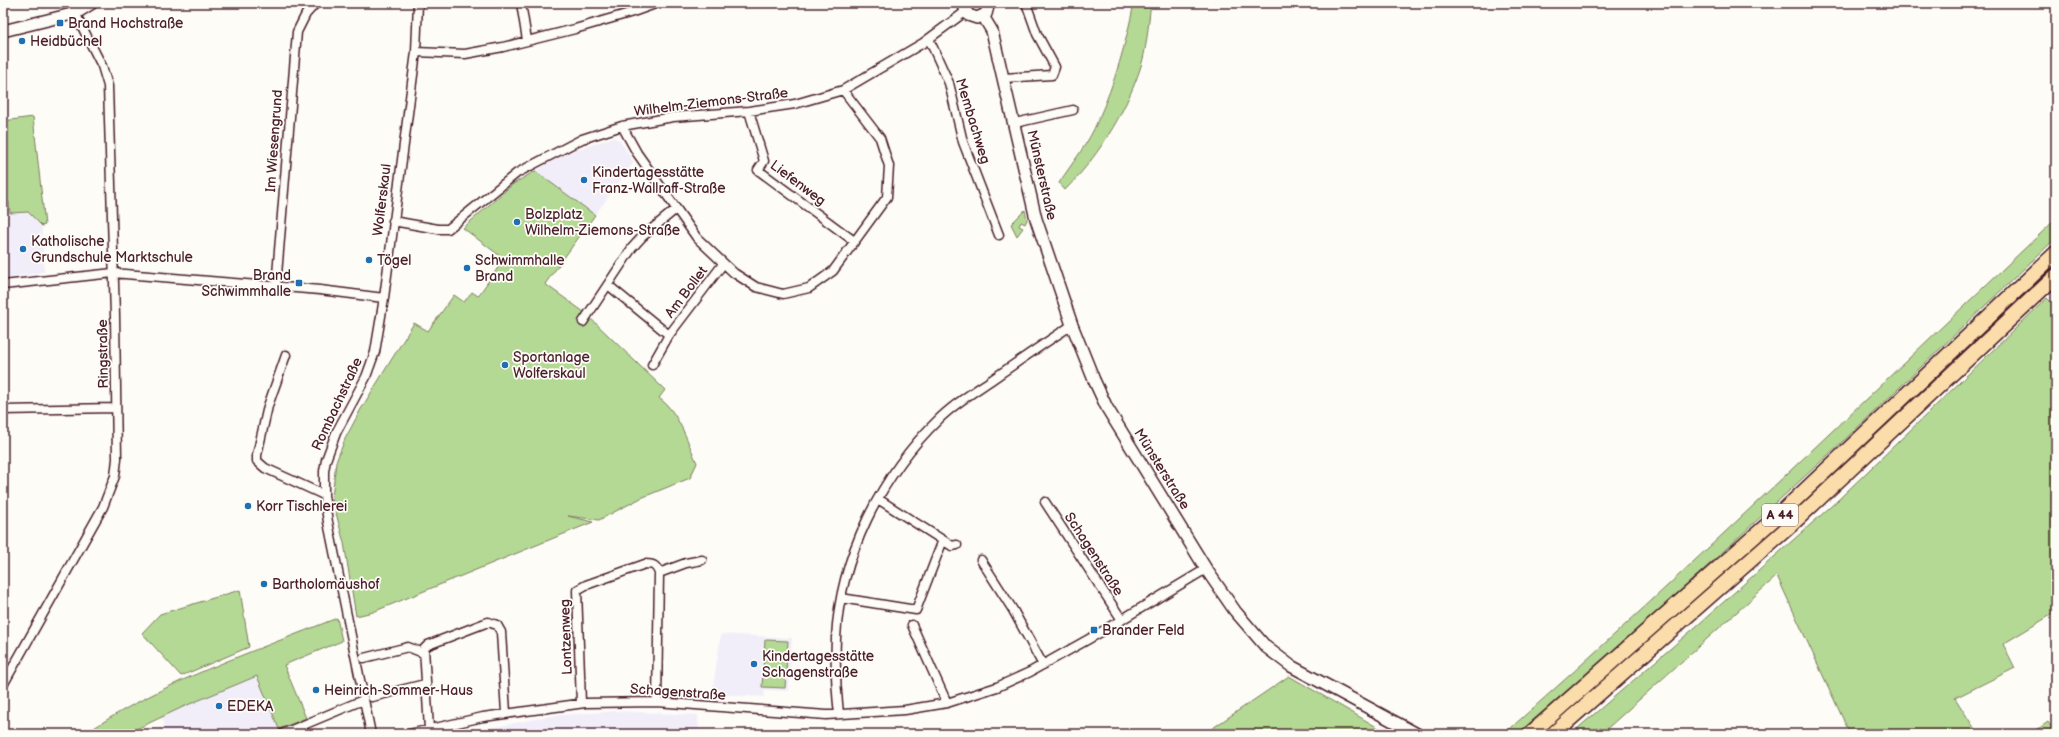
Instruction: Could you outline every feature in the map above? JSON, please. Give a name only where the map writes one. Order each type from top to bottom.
[{"type":"highway","name":"A 44","points":[[1530,734],[1782,512],[2056,253]]},
{"type":"highway","name":"A 44","points":[[1553,734],[1793,523],[2055,277]]},
{"type":"street","name":"Ringstraße","points":[[3,685],[108,499],[115,476],[116,408],[108,86],[102,66],[70,3]]},
{"type":"street","points":[[3,31],[76,13],[92,3]]},
{"type":"street","name":"Im Wiesengrund","points":[[276,287],[297,32],[306,14],[316,3]]},
{"type":"street","name":"Wolferskaul","points":[[384,298],[416,52],[418,3]]},
{"type":"street","points":[[521,3],[527,40]]},
{"type":"street","points":[[416,52],[465,54],[575,29],[658,3]]},
{"type":"street","points":[[965,7],[972,17],[983,16],[988,10],[989,3]]},
{"type":"street","points":[[1004,78],[1052,75],[1055,67],[1037,34],[1026,3]]},
{"type":"street","name":"Wilhelm-Ziemons-Straße","points":[[393,221],[438,229],[448,229],[517,173],[582,139],[622,126],[673,117],[749,111],[795,104],[843,90],[884,68],[929,39],[965,7]]},
{"type":"street","name":"Münsterstraße","points":[[983,16],[992,31],[1015,123],[1036,219],[1072,325],[1107,408],[1206,569],[1235,611],[1266,647],[1292,666],[1417,734]]},
{"type":"street","name":"Membachweg","points":[[929,39],[949,83],[964,142],[999,234]]},
{"type":"street","points":[[622,126],[676,209],[697,238],[723,264],[756,287],[783,294],[809,288],[833,271],[887,197],[889,166],[880,138],[843,90]]},
{"type":"street","name":"Münsterstraße","points":[[1015,123],[1073,110]]},
{"type":"street","name":"Liefenweg","points":[[749,111],[764,161],[758,170],[854,241]]},
{"type":"street","points":[[583,322],[642,237],[676,209]]},
{"type":"street","name":"Am Bollet","points":[[652,365],[669,335],[723,264]]},
{"type":"street","points":[[3,285],[113,273],[320,290],[384,298]]},
{"type":"street","name":"Am Bollet","points":[[608,285],[669,335]]},
{"type":"street","name":"Rombachstraße","points":[[370,734],[324,495],[324,471],[329,449],[368,372],[375,352],[384,298]]},
{"type":"street","points":[[839,714],[836,639],[841,598],[856,545],[878,499],[910,450],[938,419],[960,402],[1072,325]]},
{"type":"street","points":[[286,355],[268,406],[257,460],[265,468],[324,495]]},
{"type":"street","points":[[3,410],[116,408]]},
{"type":"street","points":[[878,499],[952,546],[957,545]]},
{"type":"street","name":"Schagenstraße","points":[[1045,502],[1122,620]]},
{"type":"street","points":[[841,598],[916,610],[944,540]]},
{"type":"street","points":[[657,702],[659,573],[686,563],[702,560]]},
{"type":"street","points":[[981,560],[1013,610],[1043,665]]},
{"type":"street","name":"Lontzenweg","points":[[581,703],[577,590],[586,585],[645,564],[653,564],[659,573]]},
{"type":"street","name":"Schagenstraße","points":[[409,734],[506,713],[581,703],[657,702],[787,713],[839,714],[905,710],[948,703],[997,687],[1043,665],[1122,620],[1206,569]]},
{"type":"street","points":[[429,729],[422,653],[428,644],[484,623],[492,622],[497,625],[501,632],[506,713]]},
{"type":"street","points":[[912,625],[948,703]]},
{"type":"street","points":[[364,658],[408,647],[422,653]]},
{"type":"street","points":[[372,697],[425,684]]},
{"type":"street","points":[[282,734],[363,700]]},
{"type":"shaded area","name":"Kindertagesstätte Franz-Wallraff-Straße","points":[[614,137],[620,141],[634,162],[595,215],[535,171],[565,154]]},
{"type":"shaded area","name":"Katholische Grundschule Marktschule","points":[[3,202],[9,202],[28,212],[42,226],[44,272],[3,279]]},
{"type":"shaded area","name":"Kindertagesstätte Schagenstraße","points":[[721,634],[792,638],[789,691],[765,690],[764,697],[712,694]]},
{"type":"shaded area","points":[[257,676],[279,729],[271,734],[160,734],[159,728],[164,728],[163,721],[159,717]]},
{"type":"shaded area","points":[[616,711],[698,715],[699,734],[460,734],[550,716]]},
{"type":"green space","points":[[1134,3],[1151,3],[1146,47],[1142,64],[1126,104],[1099,150],[1077,178],[1065,190],[1059,183],[1090,137],[1110,92]]},
{"type":"green space","points":[[33,117],[45,225],[42,226],[28,212],[10,213],[9,202],[3,202],[3,121]]},
{"type":"green space","name":"Sportanlage Wolferskaul","points":[[535,171],[595,215],[545,284],[584,312],[665,390],[659,398],[672,411],[677,419],[697,463],[690,478],[641,498],[599,520],[568,516],[593,522],[373,612],[356,616],[344,543],[332,498],[336,462],[345,439],[361,409],[414,323],[428,331],[454,295],[464,302],[472,292],[478,296],[504,259],[463,228],[513,184]]},
{"type":"green space","points":[[1025,210],[1027,220],[1025,224],[1021,222],[1019,226],[1023,228],[1017,236],[1011,224]]},
{"type":"green space","points":[[2056,219],[2056,238],[1854,431],[1650,619],[1517,734],[1504,734],[1713,543]]},
{"type":"green space","points":[[2047,298],[2056,307],[2056,612],[2003,644],[2015,668],[1955,698],[1978,734],[1850,734],[1777,576],[1601,734],[1571,734],[1699,624],[1838,500]]},
{"type":"green space","points":[[240,590],[249,647],[181,676],[142,633],[160,614]]},
{"type":"green space","points":[[337,618],[342,641],[284,665],[306,718],[279,729],[257,676],[185,706],[126,734],[85,734],[114,715],[176,683]]},
{"type":"green space","points":[[765,640],[788,641],[785,688],[762,687]]},
{"type":"green space","points":[[1289,676],[1389,734],[1204,734]]},
{"type":"green space","points":[[2048,722],[2056,734],[2031,734]]},
{"type":"place","name":"Brand Hochstraße","points":[[60,23]]},
{"type":"place","name":"Heidbüchel","points":[[22,41]]},
{"type":"place","name":"Kindertagesstätte Franz-Wallraff-Straße","points":[[584,180]]},
{"type":"place","name":"Bolzplatz Wilhelm-Ziemons-Straße","points":[[517,222]]},
{"type":"place","name":"Katholische Grundschule Marktschule","points":[[23,249]]},
{"type":"place","name":"Tögel","points":[[369,260]]},
{"type":"place","name":"Schwimmhalle Brand","points":[[467,268]]},
{"type":"place","name":"Brand Schwimmhalle","points":[[299,283]]},
{"type":"place","name":"Sportanlage Wolferskaul","points":[[505,365]]},
{"type":"place","name":"Korr Tischlerei","points":[[248,506]]},
{"type":"place","name":"Bartholomäushof","points":[[264,584]]},
{"type":"place","name":"Brander Feld","points":[[1094,630]]},
{"type":"place","name":"Kindertagesstätte Schagenstraße","points":[[754,664]]},
{"type":"place","name":"Heinrich-Sommer-Haus","points":[[316,690]]},
{"type":"place","name":"EDEKA","points":[[219,706]]}]
